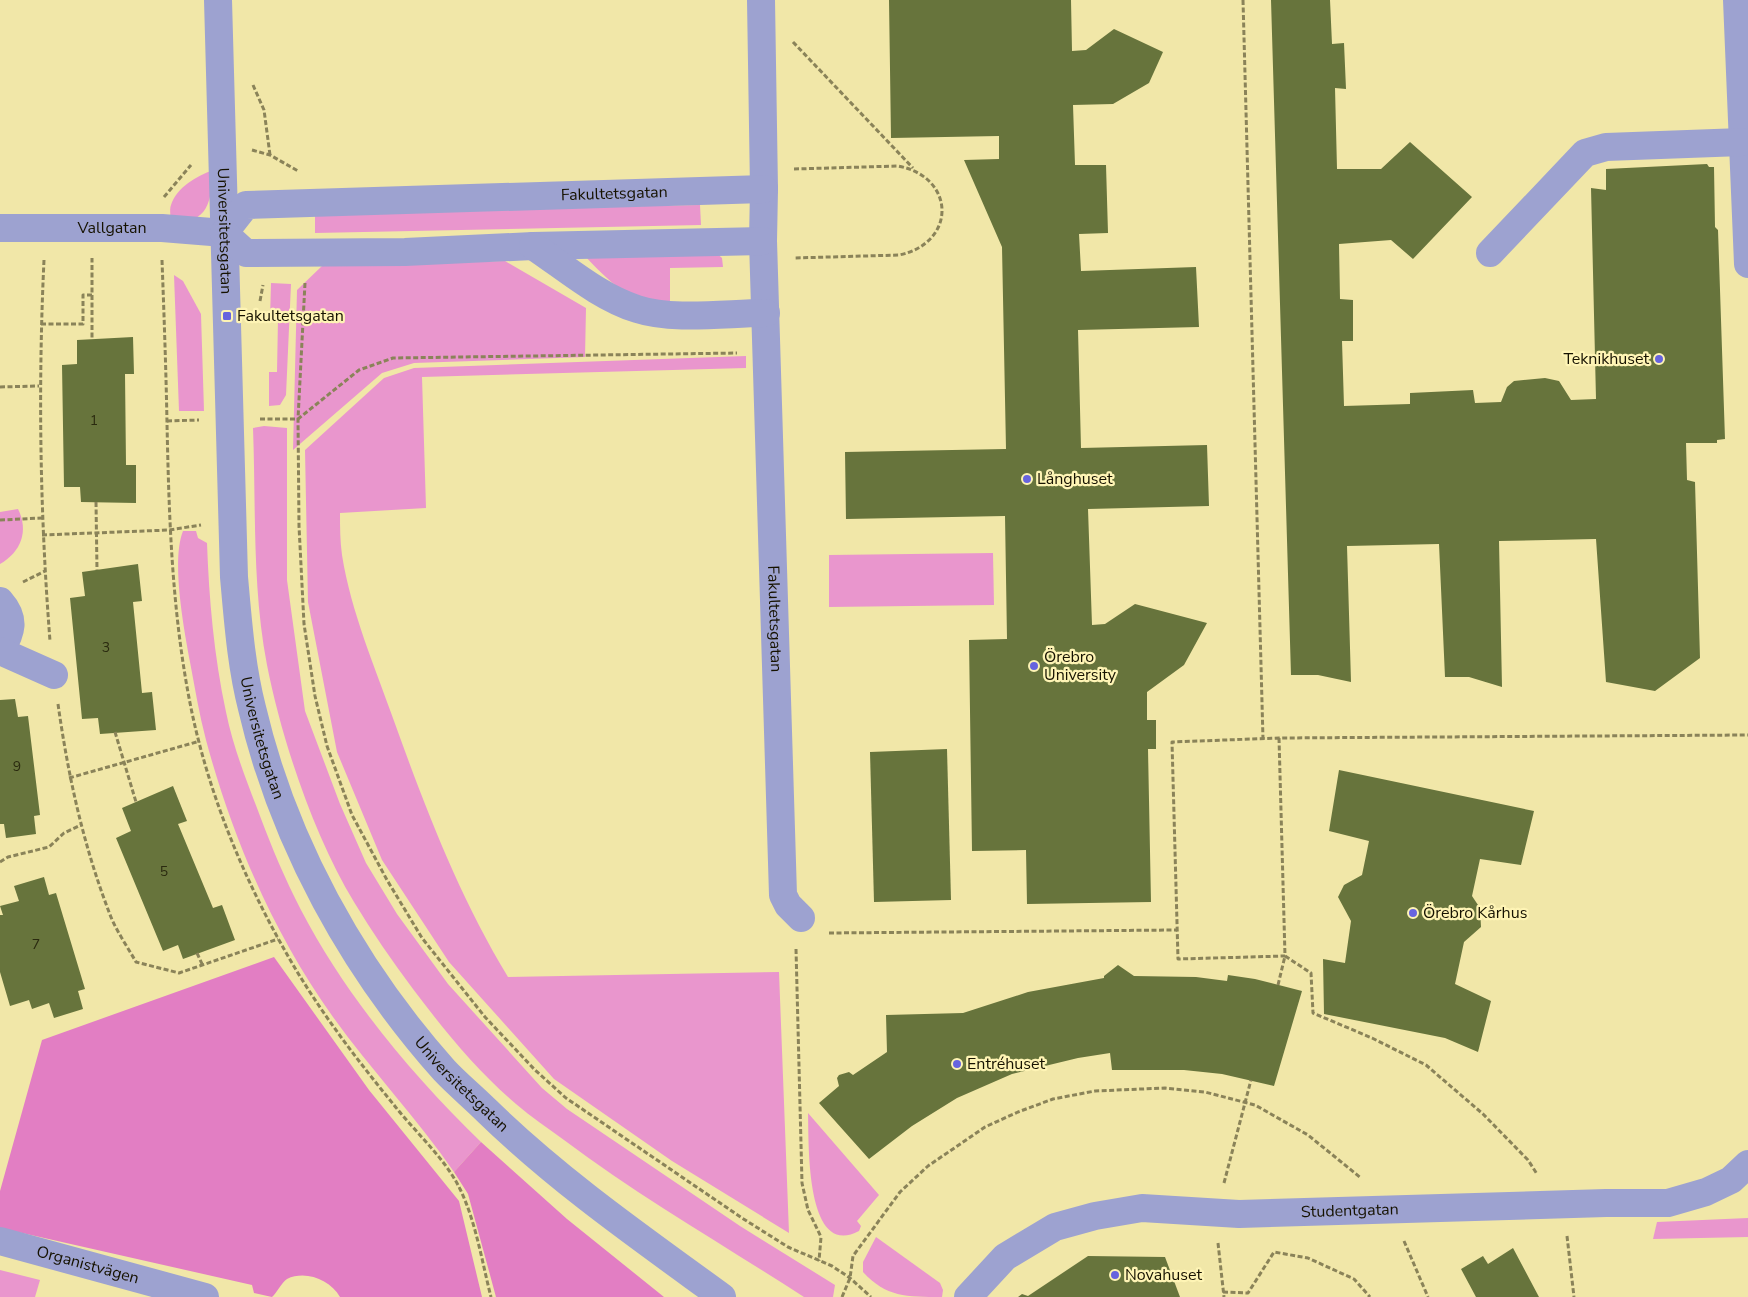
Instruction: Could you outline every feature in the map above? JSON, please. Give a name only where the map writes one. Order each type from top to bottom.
[{"type":"street","name":"Universitetsgatan","points":[[218,0],[233,558],[239,637],[252,708],[268,762],[292,829],[317,885],[345,935],[412,1032],[446,1071],[509,1133],[583,1196],[722,1297]]},
{"type":"street","points":[[1737,0],[1748,264]]},
{"type":"street","name":"Fakultetsgatan","points":[[761,5],[764,179],[763,250],[768,353],[783,895],[800,926]]},
{"type":"street","points":[[1490,253],[1585,153],[1606,147],[1742,142]]},
{"type":"street","name":"Fakultetsgatan","points":[[224,233],[246,205],[764,179]]},
{"type":"street","name":"Vallgatan","points":[[0,228],[162,228],[224,233]]},
{"type":"street","points":[[224,233],[246,253],[405,252],[533,246],[763,250]]},
{"type":"street","points":[[533,246],[606,295],[638,309],[664,315],[766,313]]},
{"type":"street","points":[[0,601],[8,610],[12,632],[0,652],[54,674]]},
{"type":"street","name":"Studentgatan","points":[[968,1297],[1005,1257],[1055,1227],[1095,1216],[1142,1208],[1215,1214],[1555,1204],[1668,1203],[1706,1192],[1731,1180],[1748,1164]]},
{"type":"street","name":"Organistvägen","points":[[0,1241],[205,1297]]},
{"type":"path","points":[[1243,0],[1263,739]]},
{"type":"path","points":[[761,5],[913,169],[926,177],[936,188],[941,203],[941,218],[936,232],[927,244],[899,255],[763,250]]},
{"type":"path","points":[[252,82],[264,110],[270,155]]},
{"type":"path","points":[[249,149],[270,155],[301,173]]},
{"type":"path","points":[[764,179],[898,166],[913,169]]},
{"type":"path","points":[[92,252],[92,339]]},
{"type":"path","points":[[305,282],[298,419],[299,526],[304,624],[315,696],[325,738],[352,815],[387,880],[422,938],[486,1017],[535,1070],[566,1098],[742,1218],[788,1247],[850,1278],[871,1297]]},
{"type":"path","points":[[83,324],[83,295],[92,295]]},
{"type":"path","points":[[41,324],[93,324]]},
{"type":"path","points":[[298,419],[359,370],[393,358],[768,353]]},
{"type":"path","points":[[0,386],[39,386]]},
{"type":"path","points":[[96,502],[98,570]]},
{"type":"path","points":[[0,520],[42,518]]},
{"type":"path","points":[[42,535],[169,530],[203,525]]},
{"type":"path","points":[[115,732],[136,802]]},
{"type":"path","points":[[1574,1297],[1567,1234],[1555,1204],[1528,1160],[1483,1114],[1426,1065],[1372,1038],[1313,1012],[1311,973],[1285,956],[1178,960],[1172,742],[1279,738],[1748,735]]},
{"type":"path","points":[[1278,985],[1285,956],[1279,738]]},
{"type":"path","points":[[69,778],[200,741]]},
{"type":"path","points":[[0,862],[49,847],[64,833],[81,825]]},
{"type":"path","points":[[819,1261],[821,1237],[808,1210],[802,1183],[794,957],[800,926],[1177,930]]},
{"type":"path","points":[[197,954],[202,966]]},
{"type":"path","points":[[1224,1297],[1215,1214],[1251,1080]]},
{"type":"path","points":[[842,1297],[850,1278],[853,1256],[900,1192],[928,1166],[985,1127],[1053,1099],[1095,1090],[1164,1088],[1205,1092],[1246,1103],[1308,1135],[1357,1174],[1386,1210],[1408,1247],[1428,1297]]},
{"type":"path","points":[[1223,1292],[1248,1293],[1274,1252],[1308,1258],[1354,1279],[1370,1297]]},
{"type":"shaded area","points":[[213,170],[209,201],[201,215],[184,223],[172,225],[170,207],[178,193],[194,179]]},
{"type":"shaded area","points":[[700,205],[701,225],[315,233],[315,212]]},
{"type":"shaded area","points":[[712,249],[722,258],[723,267],[670,268],[670,304],[655,303],[642,299],[619,288],[580,251]]},
{"type":"shaded area","points":[[505,261],[586,308],[585,357],[414,363],[382,373],[293,450],[297,290],[322,266]]},
{"type":"shaded area","points":[[174,275],[183,281],[201,314],[204,411],[179,411]]},
{"type":"shaded area","points":[[271,283],[291,284],[286,395],[280,405],[269,406],[269,372],[277,372],[278,319],[270,319]]},
{"type":"shaded area","points":[[746,356],[746,368],[422,377],[426,508],[340,513],[340,539],[346,576],[357,618],[418,787],[459,884],[508,977],[779,972],[789,1233],[672,1161],[554,1079],[449,962],[382,860],[337,752],[308,602],[305,450],[384,378],[414,368]]},
{"type":"shaded area","points":[[264,426],[287,428],[287,580],[305,711],[340,804],[366,863],[397,914],[448,984],[542,1088],[567,1109],[740,1226],[835,1285],[833,1297],[804,1297],[623,1182],[528,1113],[501,1091],[461,1049],[413,989],[375,935],[339,876],[313,818],[281,725],[273,694],[262,636],[257,577],[253,428]]},
{"type":"shaded area","points":[[18,509],[23,525],[21,540],[13,553],[0,564],[0,512]]},
{"type":"shaded area","points":[[183,531],[196,531],[198,538],[207,543],[213,627],[218,670],[226,712],[232,738],[274,852],[301,910],[319,942],[359,1003],[405,1061],[481,1142],[454,1172],[425,1132],[348,1037],[312,986],[274,919],[242,849],[217,776],[195,691],[178,577],[178,559]]},
{"type":"shaded area","points":[[993,553],[994,605],[829,607],[829,555]]},
{"type":"shaded area","points":[[274,957],[369,1090],[459,1201],[482,1297],[340,1297],[324,1281],[309,1276],[294,1276],[287,1279],[272,1297],[254,1293],[252,1285],[0,1228],[0,1191],[42,1040]]},
{"type":"shaded area","points":[[808,1113],[879,1195],[857,1221],[861,1226],[859,1231],[841,1235],[828,1229],[819,1214],[810,1171]]},
{"type":"shaded area","points":[[481,1142],[567,1219],[664,1297],[496,1297],[468,1194],[454,1172]]},
{"type":"shaded area","points":[[1748,1218],[1748,1237],[1653,1239],[1657,1222]]},
{"type":"shaded area","points":[[876,1237],[940,1283],[943,1290],[942,1297],[918,1297],[898,1294],[880,1286],[863,1272],[863,1262]]},
{"type":"shaded area","points":[[0,1270],[40,1280],[35,1297],[0,1297]]},
{"type":"building","name":"Långhuset","points":[[889,0],[1071,0],[1072,51],[1086,50],[1114,29],[1163,52],[1149,83],[1113,104],[1073,105],[1075,165],[1106,165],[1108,233],[1079,234],[1081,271],[1196,267],[1199,327],[1078,330],[1081,448],[1207,445],[1209,506],[1088,509],[1092,625],[1105,624],[1135,604],[1207,623],[1184,665],[1147,692],[1147,720],[1156,720],[1156,749],[1148,749],[1151,902],[1027,904],[1026,850],[972,851],[969,640],[1007,639],[1005,516],[846,519],[845,452],[1006,449],[1002,247],[964,160],[999,159],[999,136],[891,138]]},
{"type":"building","name":"Teknikhuset","points":[[1271,0],[1330,0],[1332,44],[1344,43],[1346,89],[1335,88],[1337,169],[1381,169],[1410,142],[1472,197],[1413,259],[1391,240],[1339,244],[1340,299],[1353,300],[1353,341],[1342,341],[1344,406],[1410,404],[1410,393],[1473,390],[1475,403],[1501,402],[1507,387],[1514,381],[1545,378],[1559,381],[1571,400],[1596,399],[1591,188],[1606,190],[1606,169],[1707,164],[1709,167],[1714,167],[1725,439],[1717,440],[1717,443],[1686,443],[1687,480],[1695,482],[1700,658],[1655,691],[1606,682],[1596,539],[1499,541],[1502,687],[1469,677],[1445,677],[1439,544],[1347,546],[1351,682],[1318,675],[1291,675]]},
{"type":"building","points":[[133,337],[134,374],[125,374],[126,465],[136,465],[136,503],[81,502],[80,487],[64,487],[62,365],[77,364],[77,340]]},
{"type":"building","points":[[138,564],[142,601],[133,602],[142,693],[152,692],[156,730],[100,734],[98,718],[82,719],[70,598],[85,596],[82,572]]},
{"type":"building","points":[[15,699],[18,717],[28,716],[40,815],[34,816],[36,834],[6,838],[4,824],[0,824],[0,700]]},
{"type":"building","points":[[947,749],[951,900],[874,902],[870,752]]},
{"type":"building","name":"Örebro Kårhus","points":[[1339,770],[1534,811],[1521,865],[1480,859],[1472,896],[1480,908],[1481,927],[1464,942],[1455,984],[1491,1001],[1478,1052],[1445,1038],[1324,1014],[1323,959],[1345,963],[1351,921],[1338,897],[1344,885],[1362,875],[1369,841],[1329,831]]},
{"type":"building","points":[[173,786],[187,821],[178,824],[213,908],[222,905],[235,940],[183,959],[178,945],[163,951],[116,838],[131,831],[122,808]]},
{"type":"building","points":[[44,877],[49,895],[56,893],[85,989],[78,991],[83,1009],[54,1018],[49,1003],[32,1009],[29,1000],[10,1006],[0,972],[0,915],[3,915],[0,906],[19,901],[14,886]]},
{"type":"building","name":"Entréhuset","points":[[1118,965],[1134,976],[1196,977],[1227,981],[1228,975],[1255,979],[1302,991],[1274,1086],[1222,1074],[1184,1070],[1112,1070],[1110,1053],[1078,1058],[1012,1074],[957,1098],[912,1126],[869,1159],[819,1103],[839,1086],[837,1078],[839,1075],[849,1072],[853,1075],[887,1052],[886,1015],[963,1013],[1028,992],[1104,978]]},
{"type":"building","points":[[1513,1248],[1539,1297],[1476,1297],[1461,1269],[1483,1256],[1488,1264]]},
{"type":"building","name":"Novahuset","points":[[1088,1256],[1165,1257],[1180,1297],[1018,1297],[1022,1294],[1028,1296]]},
{"type":"place","name":"Fakultetsgatan","points":[[227,316]]},
{"type":"place","name":"Teknikhuset","points":[[1659,359]]},
{"type":"place","name":"Långhuset","points":[[1027,479]]},
{"type":"place","name":"Örebro University","points":[[1034,666]]},
{"type":"place","name":"Örebro Kårhus","points":[[1413,913]]},
{"type":"place","name":"Entréhuset","points":[[957,1064]]},
{"type":"place","name":"Novahuset","points":[[1115,1275]]}]
